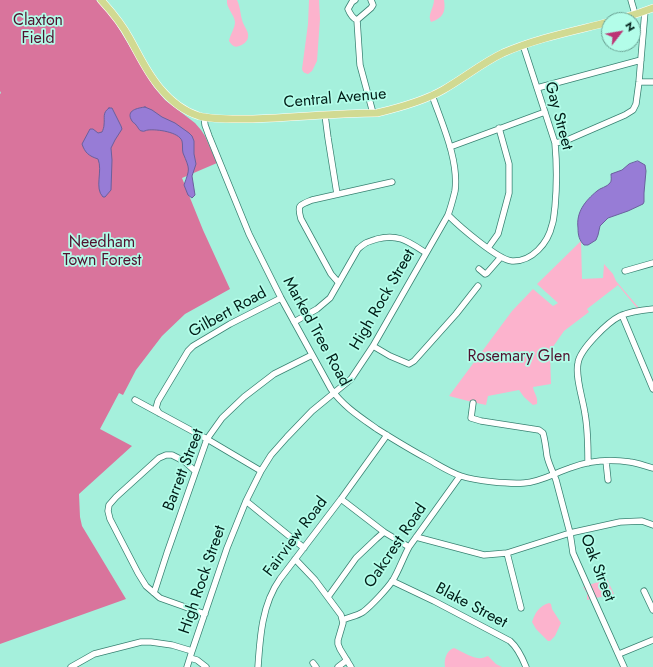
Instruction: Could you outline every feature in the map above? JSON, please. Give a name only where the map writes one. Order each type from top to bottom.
[{"type":"main road","name":"Central Avenue","points":[[101,0],[121,24],[158,86],[172,100],[183,109],[204,117],[238,119],[373,113],[388,110],[432,95],[502,53],[536,40],[601,24]]},
{"type":"main road","points":[[641,12],[653,8]]},
{"type":"street","points":[[355,0],[348,9],[351,16],[357,20]]},
{"type":"street","points":[[357,20],[371,8],[373,5],[371,0]]},
{"type":"street","points":[[631,0],[634,12]]},
{"type":"street","points":[[555,143],[565,141],[625,115],[633,110],[636,104],[639,82],[645,11]]},
{"type":"street","points":[[357,20],[360,65],[373,113]]},
{"type":"street","name":"Gay Street","points":[[448,215],[488,248],[501,257],[512,261],[522,260],[539,251],[548,236],[552,225],[557,188],[557,159],[555,143],[523,45]]},
{"type":"street","points":[[538,88],[641,60]]},
{"type":"street","points":[[639,82],[653,82]]},
{"type":"street","name":"High Rock Street","points":[[188,667],[227,548],[246,501],[261,471],[287,437],[312,411],[350,379],[372,346],[448,215],[455,190],[454,165],[450,147],[432,95]]},
{"type":"street","points":[[450,147],[545,112]]},
{"type":"street","points":[[325,115],[337,194]]},
{"type":"street","name":"Marked Tree Road","points":[[204,117],[209,136],[249,234],[281,298],[334,394],[355,414],[414,452],[460,476],[470,478],[489,481],[524,483],[588,463],[616,460],[653,468]]},
{"type":"street","points":[[488,248],[498,234],[510,194],[509,164],[499,128]]},
{"type":"street","points":[[338,282],[331,274],[316,248],[301,219],[298,209],[303,204],[312,200],[392,182]]},
{"type":"street","points":[[294,322],[317,309],[330,298],[358,249],[365,242],[385,237],[396,237],[409,242],[426,253]]},
{"type":"street","points":[[479,269],[485,274],[487,273],[501,257]]},
{"type":"street","points":[[626,271],[653,263]]},
{"type":"street","points":[[372,346],[409,364],[414,361],[445,326],[478,286]]},
{"type":"street","name":"Gilbert Road","points":[[159,413],[156,408],[158,401],[188,351],[193,346],[230,324],[281,298]]},
{"type":"street","points":[[588,463],[585,416],[577,371],[578,361],[587,346],[599,332],[615,319],[622,315],[637,311],[653,310]]},
{"type":"street","points":[[622,315],[653,388]]},
{"type":"street","name":"Barrett Street","points":[[154,593],[207,438],[222,418],[244,396],[259,384],[274,374],[312,355]]},
{"type":"street","points":[[135,400],[207,438],[261,471]]},
{"type":"street","name":"Oak Street","points":[[473,403],[473,419],[539,430],[543,433],[547,456],[551,471],[554,474],[574,553],[592,598],[624,667]]},
{"type":"street","name":"Fairview Road","points":[[258,667],[262,629],[269,600],[276,586],[387,435]]},
{"type":"street","points":[[195,471],[184,461],[172,455],[166,455],[159,458],[116,497],[109,505],[108,511],[110,519],[146,586],[160,598],[205,614]]},
{"type":"street","points":[[606,461],[608,480]]},
{"type":"street","name":"Oakcrest Road","points":[[343,620],[364,611],[376,600],[392,581],[409,547],[460,476]]},
{"type":"street","points":[[341,499],[384,532],[409,547]]},
{"type":"street","points":[[246,501],[304,548]]},
{"type":"street","points":[[416,537],[484,555],[507,553],[570,533],[620,522],[642,521],[653,525]]},
{"type":"street","points":[[328,597],[356,558],[384,532]]},
{"type":"street","points":[[507,553],[521,608]]},
{"type":"street","points":[[295,559],[315,580],[341,615],[343,620],[338,642],[340,650],[351,667]]},
{"type":"street","name":"Blake Street","points":[[392,581],[434,601],[510,641],[515,645],[526,667]]},
{"type":"street","points":[[644,591],[653,610]]},
{"type":"street","points":[[619,654],[653,640]]},
{"type":"street","points":[[71,667],[94,654],[141,642],[172,645],[192,651]]},
{"type":"street","points":[[190,658],[197,660],[206,667]]},
{"type":"street","points":[[338,667],[347,660]]},
{"type":"green space","name":"Needham Town Forest","points":[[0,0],[96,0],[112,17],[154,87],[165,100],[195,123],[201,130],[217,163],[182,178],[203,230],[230,289],[185,314],[162,336],[136,370],[123,395],[119,393],[100,429],[132,446],[79,494],[80,517],[82,526],[126,599],[0,644],[1,93]]},
{"type":"green space","points":[[227,0],[237,0],[248,34],[246,41],[237,47],[233,46],[229,41],[235,22]]},
{"type":"green space","points":[[309,0],[319,0],[320,19],[317,61],[312,71],[308,74],[302,69],[308,24]]},
{"type":"green space","points":[[434,0],[444,0],[444,11],[438,19],[431,22],[430,14]]},
{"type":"green space","name":"Rosemary Glen","points":[[581,241],[582,279],[603,278],[604,264],[639,308],[637,308],[618,285],[587,309],[589,312],[564,331],[550,351],[551,384],[533,387],[537,404],[533,405],[519,390],[488,396],[486,405],[449,396],[512,311],[533,289],[553,306],[558,303],[537,284]]},
{"type":"green space","points":[[607,579],[614,594],[587,600],[587,593],[583,587]]},
{"type":"green space","points":[[549,603],[551,604],[552,609],[561,623],[555,636],[548,641],[536,629],[532,622],[538,610]]},
{"type":"green space","points":[[454,648],[475,657],[480,658],[488,656],[496,664],[502,667],[445,667],[446,656],[451,649]]},
{"type":"shaded area","points":[[145,107],[175,123],[192,136],[194,141],[196,164],[192,176],[195,195],[192,198],[188,195],[184,185],[188,169],[180,138],[172,133],[162,131],[141,131],[132,121],[130,117],[131,112],[133,110]]},
{"type":"shaded area","points":[[109,108],[112,108],[122,129],[111,148],[111,190],[105,197],[103,197],[99,189],[100,169],[98,159],[88,154],[84,150],[82,144],[90,129],[93,129],[98,133],[102,132],[105,113]]},
{"type":"shaded area","points":[[638,161],[645,165],[646,171],[643,204],[608,218],[600,226],[596,240],[588,245],[584,245],[580,239],[578,231],[578,217],[582,207],[597,191],[610,183],[611,174],[622,170],[629,164]]},
{"type":"park label","name":"Claxton Field","points":[[38,30]]}]
